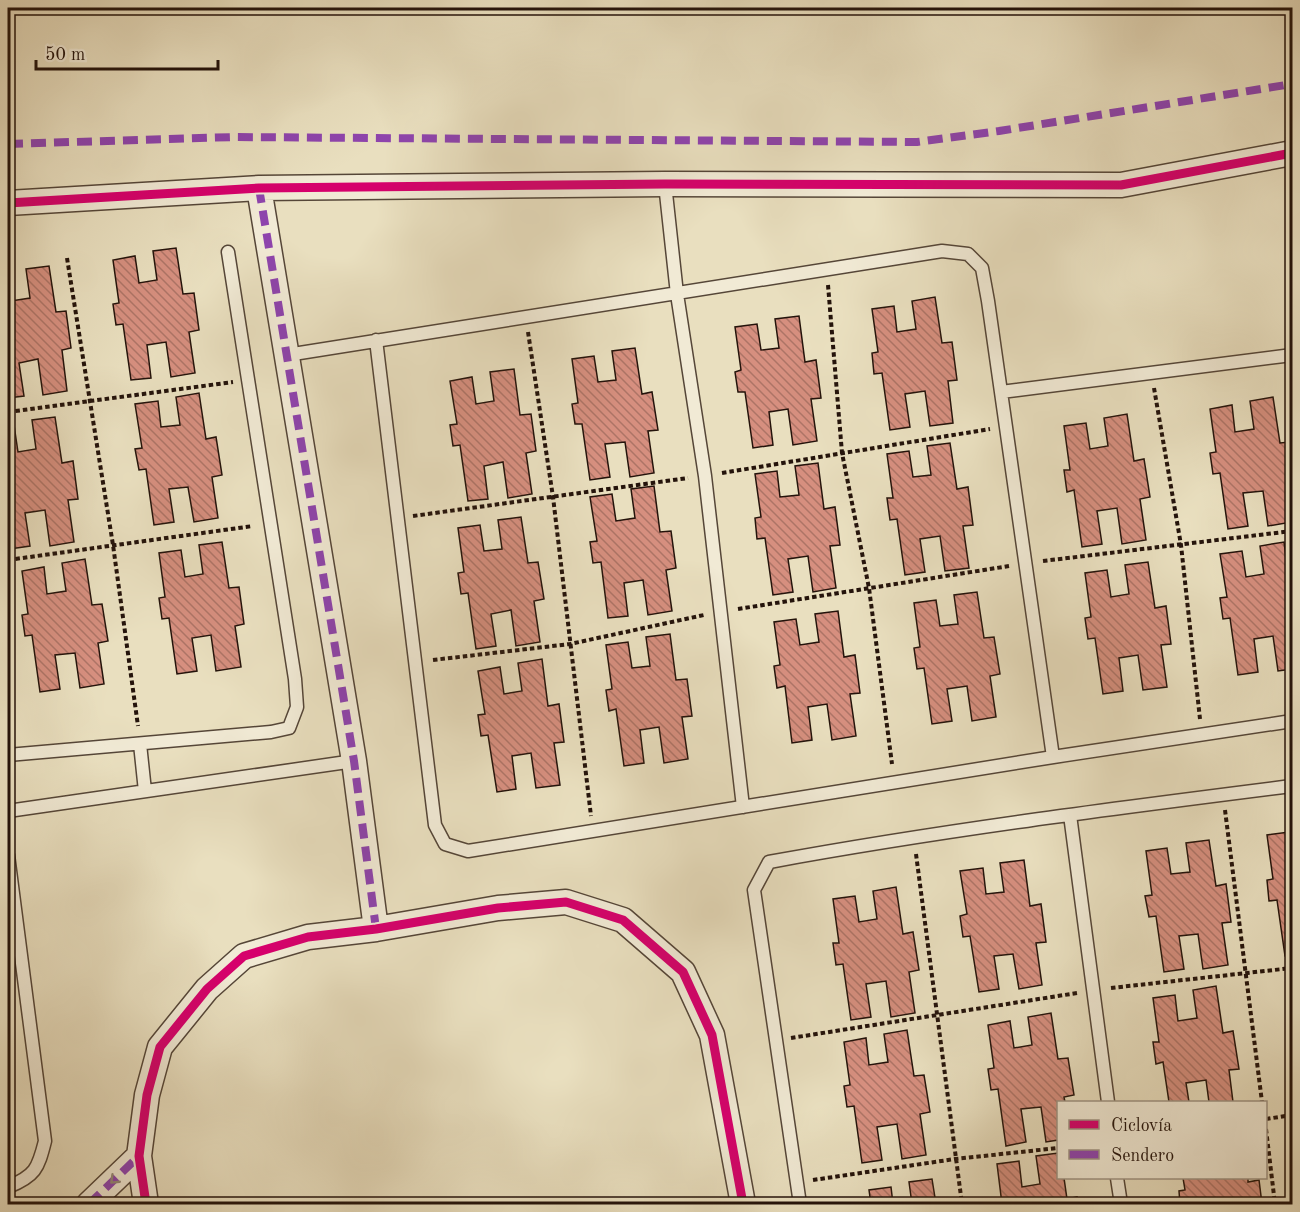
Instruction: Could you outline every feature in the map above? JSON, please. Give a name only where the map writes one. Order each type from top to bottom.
[{"type":"street","points":[[8,203],[259,188],[665,184],[1121,185],[1293,153]]},
{"type":"street","points":[[259,188],[354,761],[376,929]]},
{"type":"street","points":[[146,1204],[139,1156],[147,1095],[160,1047],[207,989],[244,956],[308,937],[376,929],[498,908],[566,902],[623,920],[683,972],[712,1035],[743,1204]]},
{"type":"street","points":[[89,1204],[139,1156]]},
{"type":"lane","points":[[665,184],[677,294],[705,476],[743,807]]},
{"type":"lane","points":[[286,355],[942,251],[968,254],[981,268],[1053,757]]},
{"type":"lane","points":[[8,755],[271,732],[289,728],[297,707],[295,679],[228,252]]},
{"type":"lane","points":[[376,340],[435,825],[445,844],[468,851],[1293,721]]},
{"type":"lane","points":[[1001,392],[1293,355]]},
{"type":"lane","points":[[140,744],[145,791]]},
{"type":"lane","points":[[8,811],[354,761]]},
{"type":"lane","points":[[800,1204],[754,890],[769,862],[1070,814],[1293,786]]},
{"type":"lane","points":[[1070,814],[1108,1101]]},
{"type":"lane","points":[[8,855],[45,1141],[39,1163],[27,1179],[8,1187]]},
{"type":"lane","points":[[1117,1179],[1121,1204]]},
{"type":"path","points":[[67,258],[113,545],[140,744]]},
{"type":"path","points":[[827,269],[842,453],[868,588],[894,783]]},
{"type":"path","points":[[525,316],[553,496],[593,831]]},
{"type":"path","points":[[1151,373],[1181,545],[1202,735]]},
{"type":"path","points":[[8,412],[248,379]]},
{"type":"path","points":[[8,560],[271,524]]},
{"type":"path","points":[[415,663],[570,644],[721,612],[1025,563],[1293,531]]},
{"type":"path","points":[[1223,795],[1262,1101]]},
{"type":"path","points":[[914,838],[962,1204]]},
{"type":"path","points":[[775,1041],[1093,990],[1293,968]]},
{"type":"path","points":[[1267,1119],[1293,1115]]},
{"type":"path","points":[[1267,1137],[1275,1204]]},
{"type":"path","points":[[797,1182],[956,1159],[1057,1148]]},
{"type":"building","points":[[176,248],[183,294],[194,293],[199,330],[189,332],[195,373],[171,377],[166,342],[147,345],[151,378],[131,380],[123,324],[116,325],[113,304],[119,303],[113,260],[135,256],[139,283],[157,280],[153,251]]},
{"type":"building","points":[[49,266],[56,312],[66,311],[71,348],[62,350],[67,391],[43,395],[38,359],[19,363],[24,396],[8,398],[8,274],[11,301],[30,298],[26,269]]},
{"type":"building","points":[[935,297],[942,343],[952,342],[957,380],[948,381],[953,423],[930,426],[925,391],[905,394],[910,427],[890,430],[882,373],[874,374],[872,353],[878,352],[872,309],[894,306],[897,332],[916,329],[912,301]]},
{"type":"building","points":[[799,316],[805,362],[816,360],[821,398],[811,399],[817,441],[793,445],[788,409],[769,412],[773,445],[753,448],[745,392],[738,392],[735,372],[741,370],[735,327],[757,324],[761,350],[779,348],[775,319]]},
{"type":"building","points":[[635,348],[642,394],[652,392],[658,430],[648,431],[654,473],[630,477],[625,442],[605,444],[610,477],[590,480],[582,424],[575,424],[572,404],[578,403],[572,359],[594,356],[598,382],[616,380],[612,351]]},
{"type":"building","points":[[514,369],[520,415],[531,414],[536,451],[526,453],[532,494],[508,498],[503,462],[484,466],[488,499],[468,501],[460,445],[453,446],[450,425],[457,424],[450,381],[472,377],[476,404],[494,401],[490,372]]},
{"type":"building","points":[[199,393],[206,439],[216,437],[222,475],[212,477],[218,518],[194,522],[188,487],[169,489],[174,522],[154,525],[146,469],[139,470],[135,449],[142,448],[135,404],[158,401],[161,427],[180,425],[176,397]]},
{"type":"building","points":[[1273,397],[1280,443],[1290,442],[1292,480],[1286,481],[1292,522],[1268,526],[1263,491],[1243,493],[1248,526],[1228,529],[1220,473],[1213,474],[1210,453],[1216,452],[1210,409],[1232,405],[1235,432],[1254,429],[1250,401]]},
{"type":"building","points":[[1127,414],[1134,461],[1144,459],[1150,497],[1140,499],[1146,540],[1122,544],[1117,508],[1097,511],[1102,544],[1082,547],[1074,490],[1067,492],[1064,470],[1070,470],[1064,426],[1086,423],[1090,449],[1108,446],[1104,418]]},
{"type":"building","points":[[55,417],[62,463],[73,461],[78,499],[68,500],[74,542],[50,546],[45,510],[25,513],[30,546],[10,549],[8,426],[14,425],[18,452],[36,449],[32,420]]},
{"type":"building","points":[[950,443],[957,489],[968,487],[973,525],[963,526],[969,568],[945,571],[940,536],[920,539],[925,572],[905,575],[897,519],[890,520],[887,498],[893,498],[887,454],[909,451],[913,477],[931,475],[927,446]]},
{"type":"building","points":[[818,463],[824,509],[835,507],[840,545],[830,546],[836,588],[813,592],[808,556],[788,559],[793,592],[773,595],[765,538],[757,539],[755,518],[761,517],[755,474],[777,471],[780,497],[799,495],[795,466]]},
{"type":"building","points":[[654,486],[660,532],[671,531],[676,568],[666,570],[672,611],[648,615],[643,580],[624,583],[628,616],[608,618],[601,562],[593,563],[590,542],[597,541],[590,497],[612,494],[616,521],[635,518],[631,489]]},
{"type":"building","points":[[521,517],[528,563],[538,562],[544,599],[534,601],[540,642],[516,646],[511,610],[491,614],[496,646],[476,649],[468,593],[461,594],[458,573],[464,572],[458,528],[480,525],[484,551],[502,549],[498,520]]},
{"type":"building","points":[[222,542],[229,588],[239,587],[244,624],[235,626],[241,667],[216,671],[211,635],[192,638],[197,671],[177,674],[169,618],[162,619],[159,598],[165,597],[159,553],[181,550],[185,577],[203,574],[199,545]]},
{"type":"building","points":[[1284,542],[1290,589],[1292,588],[1292,669],[1278,671],[1273,636],[1254,639],[1258,672],[1238,675],[1230,618],[1223,619],[1220,598],[1227,597],[1220,554],[1242,551],[1246,577],[1264,574],[1260,546]]},
{"type":"building","points":[[85,559],[92,605],[102,604],[108,641],[98,643],[104,684],[80,688],[75,653],[55,655],[60,689],[40,692],[32,635],[25,636],[22,615],[28,614],[22,571],[44,567],[47,594],[66,591],[62,563]]},
{"type":"building","points":[[1148,562],[1155,608],[1166,606],[1171,644],[1161,645],[1167,687],[1143,690],[1138,655],[1119,658],[1123,691],[1103,694],[1095,638],[1088,639],[1085,618],[1091,617],[1085,573],[1107,570],[1111,597],[1129,594],[1125,565]]},
{"type":"building","points":[[977,592],[984,638],[994,637],[1000,674],[990,676],[996,717],[972,721],[967,686],[947,689],[952,721],[932,724],[924,668],[917,669],[914,648],[920,647],[914,603],[936,600],[940,626],[958,624],[954,595]]},
{"type":"building","points":[[838,611],[844,657],[855,655],[860,693],[850,694],[856,736],[832,740],[827,704],[808,707],[812,740],[792,743],[785,686],[777,688],[774,666],[780,665],[774,622],[796,619],[800,645],[819,642],[815,614]]},
{"type":"building","points":[[670,634],[676,680],[687,679],[692,716],[682,717],[688,759],[664,763],[659,727],[640,730],[644,763],[624,766],[616,709],[609,711],[606,690],[612,689],[606,645],[628,642],[632,668],[650,666],[646,637]]},
{"type":"building","points":[[542,659],[548,706],[559,704],[564,742],[554,743],[560,785],[536,788],[531,753],[512,756],[516,789],[497,792],[488,735],[481,736],[478,715],[485,714],[478,671],[500,667],[504,694],[522,691],[518,663]]},
{"type":"building","points":[[1289,832],[1292,859],[1292,955],[1285,956],[1277,900],[1269,901],[1267,880],[1273,879],[1267,835]]},
{"type":"building","points":[[1209,840],[1216,886],[1226,884],[1231,922],[1222,923],[1228,965],[1203,969],[1198,934],[1179,936],[1184,969],[1164,972],[1156,916],[1149,917],[1145,896],[1152,895],[1146,851],[1167,848],[1171,874],[1190,872],[1186,843]]},
{"type":"building","points":[[1024,860],[1030,906],[1041,904],[1046,942],[1036,943],[1042,985],[1019,989],[1013,954],[994,956],[999,989],[979,992],[970,936],[963,937],[960,916],[967,914],[960,871],[983,868],[986,894],[1004,892],[1000,863]]},
{"type":"building","points":[[896,887],[903,934],[913,932],[919,970],[909,972],[915,1013],[891,1017],[886,981],[866,984],[871,1017],[851,1020],[843,964],[836,965],[833,943],[839,943],[833,899],[855,896],[859,922],[877,919],[873,891]]},
{"type":"building","points":[[1216,986],[1223,1033],[1233,1031],[1239,1069],[1229,1070],[1233,1101],[1209,1101],[1206,1080],[1186,1083],[1189,1101],[1169,1101],[1163,1062],[1156,1064],[1153,1042],[1159,1042],[1153,998],[1175,995],[1178,1021],[1197,1018],[1193,990]]},
{"type":"building","points":[[1051,1013],[1058,1059],[1068,1058],[1074,1095],[1064,1097],[1065,1101],[1057,1101],[1057,1140],[1046,1142],[1041,1107],[1021,1109],[1026,1142],[1006,1146],[998,1089],[991,1090],[988,1069],[994,1068],[988,1025],[1010,1021],[1014,1048],[1032,1045],[1028,1017]]},
{"type":"building","points":[[907,1030],[914,1076],[924,1075],[930,1112],[920,1114],[926,1155],[902,1159],[897,1124],[877,1127],[882,1160],[862,1163],[854,1106],[847,1107],[844,1086],[850,1085],[844,1042],[866,1038],[869,1065],[888,1062],[884,1034]]},
{"type":"building","points":[[1057,1153],[1057,1179],[1064,1179],[1067,1199],[1077,1197],[1078,1204],[1002,1204],[997,1164],[1019,1161],[1022,1187],[1040,1184],[1036,1156]]},
{"type":"building","points":[[932,1179],[936,1204],[912,1204],[909,1182]]},
{"type":"building","points":[[1183,1179],[1248,1179],[1248,1182],[1259,1180],[1262,1204],[1180,1204],[1179,1191],[1185,1190]]},
{"type":"building","points":[[891,1187],[893,1204],[871,1204],[869,1190]]},
{"type":"marked path","points":[[8,144],[235,137],[917,142],[1292,84]]},
{"type":"marked path","points":[[259,188],[354,761],[376,929]]},
{"type":"marked path","points":[[89,1204],[139,1156]]},
{"type":"cycle path","points":[[8,203],[259,188],[665,184],[1121,185],[1292,153]]},
{"type":"cycle path","points":[[146,1204],[139,1156],[147,1095],[160,1047],[207,989],[244,956],[308,937],[376,929],[498,908],[566,902],[623,920],[683,972],[712,1035],[743,1204]]}]
